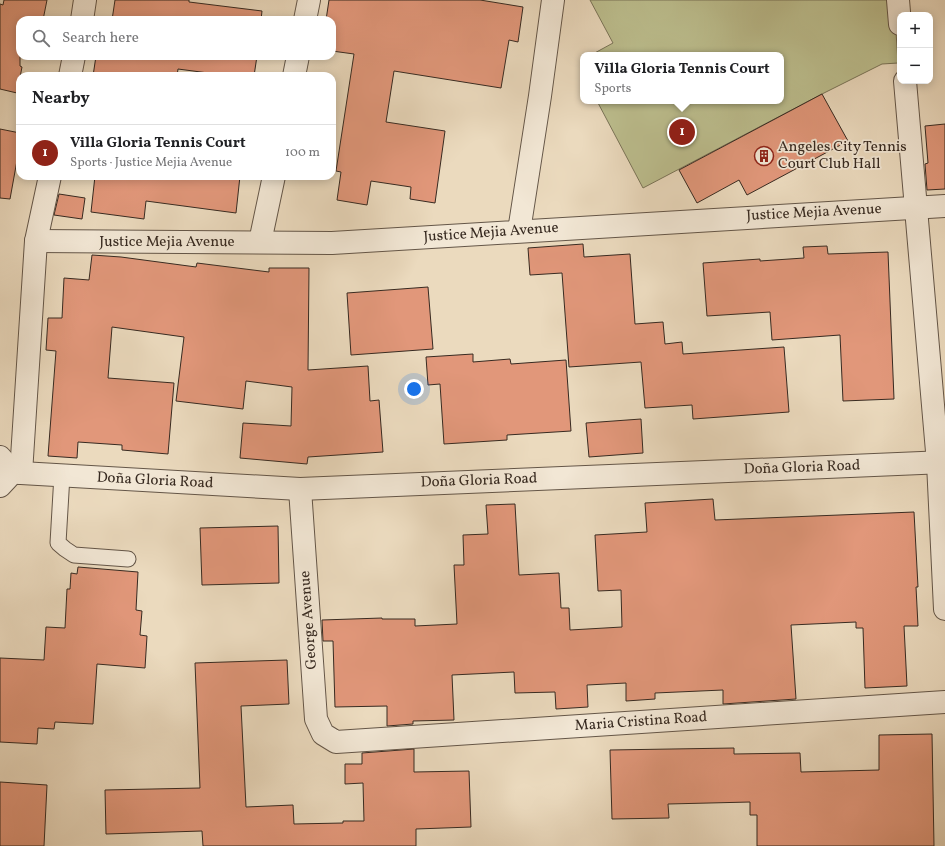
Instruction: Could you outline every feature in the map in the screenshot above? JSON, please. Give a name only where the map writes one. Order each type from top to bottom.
[{"type":"street","points":[[83,16],[85,0]]},
{"type":"street","points":[[306,16],[309,0]]},
{"type":"street","points":[[519,231],[553,0]]},
{"type":"street","points":[[898,0],[899,12]]},
{"type":"street","points":[[71,72],[73,60]]},
{"type":"street","points":[[295,72],[297,60]]},
{"type":"street","points":[[905,84],[942,462],[945,609]]},
{"type":"street","points":[[8,472],[36,241],[49,180]]},
{"type":"street","points":[[260,242],[273,180]]},
{"type":"street","name":"Justice Mejia Avenue","points":[[36,241],[332,243],[945,206]]},
{"type":"street","name":"Doña Gloria Road","points":[[8,472],[300,489],[942,462]]},
{"type":"street","name":"George Avenue","points":[[300,489],[316,720],[323,734],[336,742]]},
{"type":"street","name":"Maria Cristina Road","points":[[336,742],[945,702]]},
{"type":"lane","points":[[62,475],[58,543],[74,555],[128,559]]},
{"type":"green space","points":[[590,0],[894,0],[897,63],[882,64],[643,188],[599,104],[784,104],[784,52],[596,52],[613,43]]},
{"type":"building","points":[[4,0],[47,0],[44,16],[16,16],[16,60],[20,60],[20,66],[22,67],[21,72],[16,72],[16,93],[0,89],[0,4],[3,5]]},
{"type":"building","points":[[115,0],[189,0],[189,2],[262,11],[261,16],[113,16]]},
{"type":"building","points":[[329,0],[480,0],[523,7],[518,42],[509,40],[501,88],[394,71],[386,122],[445,131],[435,203],[410,199],[411,187],[371,181],[367,205],[337,200],[341,172],[336,171],[354,54],[336,52],[336,16],[327,16]]},
{"type":"building","points":[[95,60],[256,60],[255,72],[201,72],[178,69],[178,72],[94,72]]},
{"type":"building","name":"Angeles City Tennis Court Club Hall","points":[[822,94],[848,141],[747,195],[739,180],[697,203],[679,170]]},
{"type":"building","points":[[945,124],[945,189],[927,190],[925,164],[928,163],[925,126]]},
{"type":"building","points":[[0,129],[16,132],[16,166],[10,199],[0,198]]},
{"type":"building","points":[[95,180],[240,180],[236,213],[146,201],[144,219],[91,212]]},
{"type":"building","points":[[59,194],[85,198],[82,219],[54,215]]},
{"type":"building","points":[[583,244],[584,257],[630,254],[635,324],[663,322],[665,344],[682,342],[683,354],[784,347],[789,412],[693,419],[692,405],[645,408],[641,362],[569,367],[562,273],[530,275],[528,248]]},
{"type":"building","points":[[827,246],[828,254],[888,252],[894,399],[843,401],[840,335],[772,340],[770,312],[707,316],[703,263],[804,258],[803,247]]},
{"type":"building","points":[[92,255],[121,257],[196,267],[197,263],[269,272],[269,268],[309,268],[308,370],[368,366],[370,401],[379,400],[383,452],[308,457],[307,464],[240,458],[243,423],[291,426],[292,387],[246,381],[243,409],[176,401],[184,337],[112,327],[108,378],[174,383],[168,454],[122,450],[122,445],[78,442],[77,458],[48,456],[56,351],[46,350],[48,318],[62,318],[64,278],[89,280]]},
{"type":"building","points":[[428,287],[433,349],[351,355],[347,293]]},
{"type":"building","points":[[473,354],[473,362],[510,359],[511,364],[566,360],[571,431],[507,435],[507,440],[444,444],[440,384],[428,385],[426,357]]},
{"type":"building","points":[[641,419],[643,453],[589,457],[586,423]]},
{"type":"building","points":[[713,499],[715,520],[914,512],[918,587],[916,587],[918,626],[904,626],[907,686],[865,688],[863,628],[856,628],[856,622],[791,625],[796,699],[723,704],[723,690],[655,693],[655,699],[626,701],[626,683],[587,685],[588,707],[556,709],[555,692],[515,693],[514,672],[452,675],[454,720],[413,721],[413,724],[387,726],[387,706],[335,707],[333,641],[323,641],[322,620],[382,618],[415,619],[415,626],[457,624],[454,565],[464,565],[463,535],[488,534],[486,505],[515,504],[519,575],[559,573],[561,608],[569,608],[570,630],[622,627],[621,590],[598,591],[595,535],[647,532],[645,503]]},
{"type":"building","points":[[278,526],[279,583],[202,585],[200,528]]},
{"type":"building","points":[[78,567],[138,572],[136,610],[142,611],[140,635],[147,636],[145,668],[97,664],[93,724],[55,722],[54,729],[38,728],[37,744],[0,742],[0,658],[44,660],[46,627],[65,628],[67,589],[70,589],[71,573],[77,574]]},
{"type":"building","points":[[287,660],[289,704],[241,706],[246,807],[293,805],[294,824],[364,821],[363,783],[345,784],[345,764],[362,764],[362,753],[414,749],[414,772],[469,771],[471,827],[416,829],[416,846],[203,846],[202,831],[106,834],[105,790],[200,788],[195,663]]},
{"type":"building","points":[[932,734],[934,846],[757,846],[757,815],[750,815],[750,802],[668,804],[669,818],[612,819],[610,750],[734,748],[734,754],[800,753],[801,772],[879,770],[879,735]]},
{"type":"building","points":[[0,782],[47,785],[44,846],[0,846]]},
{"type":"place","name":"Villa Gloria Tennis Court","points":[[682,132]]},
{"type":"place","name":"Angeles City Tennis Court Club Hall","points":[[764,156]]}]
